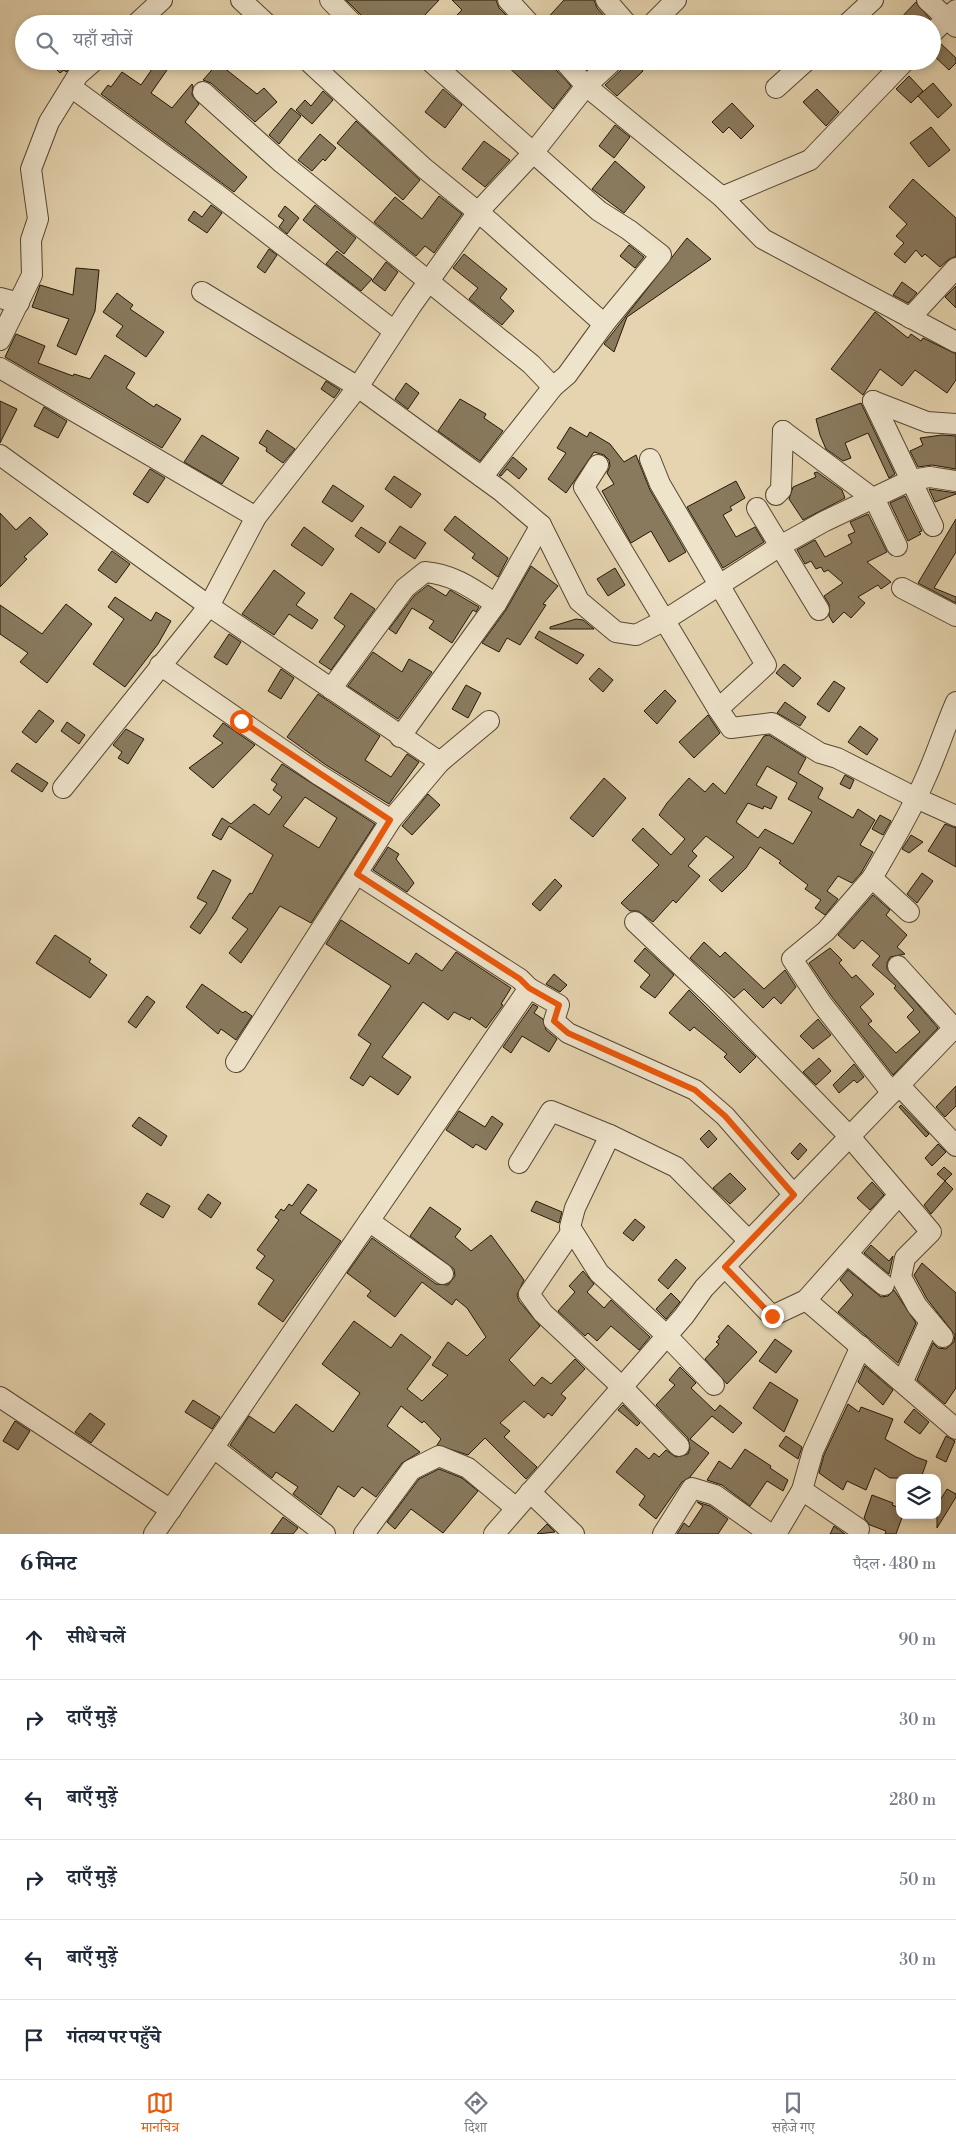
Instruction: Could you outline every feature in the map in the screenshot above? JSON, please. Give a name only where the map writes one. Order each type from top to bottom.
[{"type":"street","points":[[146,15],[162,0]]},
{"type":"street","points":[[241,0],[257,15]]},
{"type":"street","points":[[330,0],[344,15]]},
{"type":"street","points":[[508,0],[522,15]]},
{"type":"street","points":[[606,0],[618,15]]},
{"type":"street","points":[[661,15],[676,0]]},
{"type":"street","points":[[857,15],[873,0]]},
{"type":"street","points":[[927,0],[953,18],[941,27]]},
{"type":"street","points":[[0,340],[32,275],[31,240],[38,219],[31,169],[49,122],[78,75],[84,70]]},
{"type":"street","points":[[318,70],[424,168],[478,212],[604,324]]},
{"type":"street","points":[[440,70],[599,211],[630,230],[661,255],[604,324],[567,375],[553,387],[482,477]]},
{"type":"street","points":[[572,70],[586,86],[722,197],[762,238],[956,342]]},
{"type":"street","points":[[64,788],[160,665],[209,606],[256,517],[358,387],[394,331],[478,212],[533,154],[586,86],[603,70]]},
{"type":"street","points":[[776,88],[796,70]]},
{"type":"street","points":[[722,197],[810,160],[896,70]]},
{"type":"street","points":[[71,87],[214,192],[394,331]]},
{"type":"street","points":[[203,92],[282,163],[531,364],[553,387]]},
{"type":"street","points":[[910,318],[956,268]]},
{"type":"street","points":[[202,292],[358,387],[482,477],[541,525],[579,600],[616,632],[636,635],[721,586],[780,546],[826,521],[875,500],[911,480],[930,477],[956,481]]},
{"type":"street","points":[[0,298],[19,302]]},
{"type":"street","points":[[0,368],[256,517]]},
{"type":"street","points":[[933,526],[873,401],[927,422],[956,424]]},
{"type":"street","points":[[776,495],[781,490],[784,431],[875,500],[897,546]]},
{"type":"street","points":[[0,455],[209,606],[400,737],[440,762]]},
{"type":"street","points":[[650,459],[660,484],[766,665],[718,709]]},
{"type":"street","points":[[598,465],[584,486],[731,728],[772,723],[820,753],[837,758],[956,816]]},
{"type":"street","points":[[756,508],[819,610]]},
{"type":"street","points":[[400,737],[496,604],[541,525]]},
{"type":"street","points":[[331,689],[406,588],[425,572],[438,573],[454,578],[496,604]]},
{"type":"street","points":[[902,588],[956,616]]},
{"type":"street","points":[[160,665],[319,775],[390,820]]},
{"type":"street","points":[[956,702],[949,738],[872,878],[826,931],[792,959],[822,1004],[895,1089],[956,1146]]},
{"type":"street","points":[[236,1062],[390,820],[440,762],[489,721]]},
{"type":"street","points":[[357,874],[520,979],[529,988],[559,1005],[554,1021],[568,1033],[695,1090],[725,1116],[794,1195]]},
{"type":"street","points":[[872,878],[909,912]]},
{"type":"street","points":[[635,922],[715,998],[850,1137],[931,1232],[905,1258],[901,1277],[918,1306],[943,1337]]},
{"type":"street","points":[[494,1534],[622,1387],[704,1288],[955,1027],[898,966]]},
{"type":"street","points":[[154,1534],[214,1448],[246,1397],[267,1371],[529,988]]},
{"type":"street","points":[[519,1163],[551,1111],[610,1135],[676,1167],[749,1241]]},
{"type":"street","points":[[610,1135],[575,1208],[570,1227],[599,1273],[666,1335],[714,1385]]},
{"type":"street","points":[[725,1267],[772,1316],[806,1300],[899,1195]]},
{"type":"street","points":[[368,1221],[442,1274]]},
{"type":"street","points":[[572,1231],[529,1294],[543,1313],[622,1387],[679,1446]]},
{"type":"street","points":[[847,1254],[884,1285]]},
{"type":"street","points":[[806,1300],[903,1381],[956,1429]]},
{"type":"street","points":[[903,1381],[930,1322]]},
{"type":"street","points":[[776,1534],[802,1490],[812,1451],[861,1346]]},
{"type":"street","points":[[0,1397],[171,1510]]},
{"type":"street","points":[[214,1448],[325,1534]]},
{"type":"street","points":[[364,1534],[411,1470],[438,1456],[468,1468],[516,1508]]},
{"type":"street","points":[[663,1534],[692,1488],[715,1496],[770,1534]]},
{"type":"street","points":[[802,1490],[859,1529]]},
{"type":"street","points":[[530,1492],[574,1534]]},
{"type":"building","points":[[346,0],[439,0],[425,15],[361,15]]},
{"type":"building","points":[[452,0],[496,0],[499,8],[506,15],[457,15],[462,10]]},
{"type":"building","points":[[564,0],[594,0],[597,8],[603,15],[550,15]]},
{"type":"building","points":[[916,2],[927,15],[904,15]]},
{"type":"building","points":[[941,44],[956,58],[956,63],[949,70],[941,62]]},
{"type":"building","points":[[151,70],[167,70],[151,93],[172,108],[192,84],[192,95],[199,104],[185,122],[247,177],[234,192],[101,94],[108,85],[111,87],[122,72],[141,85]]},
{"type":"building","points":[[212,70],[227,70],[257,94],[264,88],[277,102],[255,122],[211,83],[203,80]]},
{"type":"building","points":[[512,70],[556,70],[571,86],[553,109]]},
{"type":"building","points":[[621,70],[643,71],[617,96],[605,85]]},
{"type":"building","points":[[909,76],[923,91],[911,103],[896,89]]},
{"type":"building","points":[[933,83],[952,105],[938,118],[918,96]]},
{"type":"building","points":[[443,89],[462,105],[445,128],[425,112]]},
{"type":"building","points":[[817,89],[839,112],[826,126],[803,102]]},
{"type":"building","points":[[323,91],[333,100],[312,124],[296,110],[305,100],[311,106]]},
{"type":"building","points":[[732,103],[754,126],[741,139],[729,127],[723,133],[712,122]]},
{"type":"building","points":[[291,108],[301,116],[279,144],[269,135]]},
{"type":"building","points":[[356,121],[420,180],[403,200],[337,143]]},
{"type":"building","points":[[615,125],[630,137],[614,158],[599,146]]},
{"type":"building","points":[[931,127],[950,150],[929,167],[910,143]]},
{"type":"building","points":[[320,134],[336,148],[325,161],[323,159],[312,171],[298,160]]},
{"type":"building","points":[[484,141],[510,160],[485,187],[462,169]]},
{"type":"building","points":[[615,161],[645,187],[624,213],[592,189]]},
{"type":"building","points":[[913,179],[956,218],[956,256],[940,267],[925,254],[922,257],[916,250],[905,263],[894,254],[904,243],[896,236],[907,224],[889,207]]},
{"type":"building","points":[[439,196],[462,214],[434,253],[425,246],[416,256],[374,222],[395,197],[422,219]]},
{"type":"building","points":[[211,205],[222,213],[207,233],[188,220],[194,211],[202,217]]},
{"type":"building","points":[[315,205],[356,238],[344,254],[303,220]]},
{"type":"building","points":[[285,206],[299,218],[287,234],[279,227],[284,220],[278,216]]},
{"type":"building","points":[[687,238],[711,259],[627,317],[614,352],[604,344]]},
{"type":"building","points":[[629,245],[644,257],[635,268],[620,256]]},
{"type":"building","points":[[269,249],[277,255],[265,273],[257,267]]},
{"type":"building","points":[[337,251],[372,279],[361,291],[326,264]]},
{"type":"building","points":[[464,254],[507,289],[500,298],[514,311],[502,325],[469,299],[478,288],[453,268]]},
{"type":"building","points":[[386,262],[398,272],[385,291],[372,281]]},
{"type":"building","points":[[76,268],[99,270],[95,311],[76,355],[57,346],[69,319],[32,307],[40,285],[73,295]]},
{"type":"building","points":[[902,282],[917,293],[908,303],[893,295]]},
{"type":"building","points":[[956,286],[956,308],[945,297]]},
{"type":"building","points":[[117,293],[133,305],[130,309],[164,332],[146,357],[116,336],[123,326],[103,312]]},
{"type":"building","points":[[875,312],[908,338],[911,334],[921,341],[923,338],[956,354],[956,380],[947,393],[915,370],[902,386],[880,369],[863,395],[831,369]]},
{"type":"building","points":[[16,334],[45,346],[38,363],[73,376],[74,374],[90,379],[105,355],[135,373],[126,388],[154,407],[156,404],[181,419],[162,448],[5,357]]},
{"type":"building","points":[[326,381],[340,390],[334,398],[321,389]]},
{"type":"building","points":[[406,383],[419,393],[408,409],[395,399]]},
{"type":"building","points":[[460,399],[486,414],[484,418],[503,431],[480,461],[438,431]]},
{"type":"building","points":[[0,401],[17,409],[0,443]]},
{"type":"building","points":[[861,403],[895,474],[889,478],[868,433],[845,443],[851,458],[843,461],[826,449],[820,435],[816,419]]},
{"type":"building","points":[[44,407],[67,421],[58,438],[34,426]]},
{"type":"building","points":[[570,427],[587,437],[590,432],[610,444],[624,462],[636,455],[650,490],[686,552],[669,562],[651,531],[631,543],[602,491],[614,484],[607,473],[610,466],[609,460],[604,455],[594,452],[566,493],[548,479],[566,453],[557,448]]},
{"type":"building","points":[[267,430],[295,449],[283,463],[266,451],[267,448],[259,443]]},
{"type":"building","points":[[202,435],[239,458],[222,484],[184,462]]},
{"type":"building","points":[[942,435],[956,436],[956,469],[932,465],[918,467],[910,451],[923,445],[920,438]]},
{"type":"building","points":[[513,457],[527,469],[519,479],[507,469],[501,476],[499,475]]},
{"type":"building","points":[[150,469],[165,478],[148,503],[133,494]]},
{"type":"building","points":[[817,472],[842,490],[845,498],[803,520],[789,499],[793,487],[816,477],[814,473]]},
{"type":"building","points":[[394,476],[421,494],[411,508],[385,489]]},
{"type":"building","points":[[736,481],[745,498],[730,507],[732,510],[723,515],[736,537],[755,527],[764,542],[723,568],[687,507]]},
{"type":"building","points":[[333,485],[364,506],[352,522],[322,502]]},
{"type":"building","points":[[929,489],[956,493],[956,494],[935,502]]},
{"type":"building","points":[[905,496],[922,531],[919,532],[921,534],[908,541],[890,503]]},
{"type":"building","points":[[0,513],[16,530],[30,517],[48,534],[24,557],[27,559],[0,587]]},
{"type":"building","points":[[868,514],[887,552],[867,562],[891,582],[881,589],[878,585],[858,597],[865,603],[851,618],[844,612],[833,623],[829,616],[829,604],[824,596],[843,583],[828,570],[824,572],[821,567],[816,569],[811,561],[805,564],[797,550],[815,540],[825,557],[852,543],[848,535],[855,532],[850,522]]},
{"type":"building","points":[[455,516],[508,558],[498,577],[472,558],[475,554],[444,530]]},
{"type":"building","points":[[956,519],[956,552],[934,588],[956,597],[956,603],[918,583]]},
{"type":"building","points":[[400,526],[426,543],[415,559],[389,542]]},
{"type":"building","points":[[304,527],[334,549],[322,566],[291,545]]},
{"type":"building","points":[[361,527],[386,543],[379,553],[355,536]]},
{"type":"building","points":[[112,551],[130,564],[116,583],[98,570]]},
{"type":"building","points":[[531,566],[558,586],[543,604],[546,605],[520,645],[507,638],[499,652],[482,643],[506,610]]},
{"type":"building","points":[[615,568],[625,585],[608,596],[597,579]]},
{"type":"building","points":[[274,570],[305,593],[296,605],[318,620],[312,629],[289,614],[274,635],[242,614]]},
{"type":"building","points":[[428,585],[446,596],[450,590],[479,607],[476,612],[473,610],[452,643],[429,628],[434,621],[412,608],[396,634],[389,629],[414,596]]},
{"type":"building","points":[[351,593],[375,609],[331,670],[319,662],[345,626],[334,618]]},
{"type":"building","points":[[115,597],[151,621],[156,612],[171,621],[158,644],[125,687],[93,664],[124,619],[108,607]]},
{"type":"building","points":[[66,604],[92,624],[47,683],[20,662],[28,653],[0,634],[0,605],[42,634]]},
{"type":"building","points":[[576,619],[583,620],[594,629],[550,629],[550,627]]},
{"type":"building","points":[[539,631],[584,655],[577,664],[535,638]]},
{"type":"building","points":[[229,634],[241,642],[227,665],[214,657]]},
{"type":"building","points":[[373,652],[402,672],[409,659],[432,672],[398,719],[348,686]]},
{"type":"building","points":[[784,664],[801,678],[793,687],[776,673]]},
{"type":"building","points":[[599,668],[613,680],[603,692],[589,679]]},
{"type":"building","points":[[281,669],[294,678],[281,699],[268,691]]},
{"type":"building","points":[[834,681],[845,688],[829,712],[817,704]]},
{"type":"building","points":[[466,685],[481,693],[468,718],[452,709]]},
{"type":"building","points":[[665,690],[676,701],[657,724],[644,711]]},
{"type":"building","points":[[318,694],[380,736],[365,760],[391,777],[407,754],[419,762],[389,804],[326,765],[287,737]]},
{"type":"building","points":[[785,702],[806,717],[800,726],[777,713]]},
{"type":"building","points":[[39,710],[54,721],[36,743],[22,732]]},
{"type":"building","points":[[708,715],[720,733],[694,758],[679,742]]},
{"type":"building","points":[[67,722],[85,735],[79,744],[61,731]]},
{"type":"building","points":[[223,723],[255,745],[213,788],[189,768],[223,743],[213,736]]},
{"type":"building","points":[[860,726],[878,739],[867,755],[848,742]]},
{"type":"building","points":[[126,729],[144,739],[128,764],[118,758],[122,752],[113,745]]},
{"type":"building","points":[[769,735],[806,758],[798,773],[823,788],[818,798],[853,818],[858,809],[875,820],[860,845],[873,852],[861,873],[852,883],[838,876],[827,891],[838,899],[825,915],[815,908],[821,900],[805,889],[808,885],[779,863],[781,861],[760,847],[746,868],[722,892],[709,880],[734,857],[706,836],[692,851],[697,856],[688,866],[700,876],[676,903],[673,900],[653,922],[638,911],[630,911],[621,903],[659,865],[632,840],[643,828],[671,855],[685,839],[659,815],[667,803],[689,778],[705,792],[713,783],[725,794],[764,736]],"holes":[[[767,766],[797,783],[788,799],[812,812],[793,844],[765,829],[758,838],[736,822],[748,803],[763,809],[764,806],[771,809],[777,797],[756,785]]]},
{"type":"building","points":[[17,763],[48,783],[42,792],[11,771]]},
{"type":"building","points":[[282,764],[375,824],[311,923],[280,906],[241,963],[229,953],[248,929],[232,918],[250,893],[252,894],[273,855],[229,826],[221,840],[212,835],[222,818],[231,824],[254,804],[269,815],[282,797],[273,790],[277,784],[271,780]],"holes":[[[305,797],[337,818],[319,848],[283,826]]]},
{"type":"building","points":[[845,775],[854,780],[850,789],[840,784]]},
{"type":"building","points":[[604,778],[626,798],[593,837],[570,818]]},
{"type":"building","points":[[428,794],[440,805],[412,835],[402,826]]},
{"type":"building","points":[[880,815],[891,821],[883,835],[872,829]]},
{"type":"building","points":[[945,824],[956,828],[956,867],[928,851]]},
{"type":"building","points":[[911,835],[923,842],[909,853],[902,849]]},
{"type":"building","points":[[388,847],[399,854],[396,859],[414,883],[407,892],[373,870]]},
{"type":"building","points":[[213,870],[231,880],[216,911],[200,934],[190,927],[207,903],[197,898]]},
{"type":"building","points":[[922,873],[933,881],[917,903],[907,894]]},
{"type":"building","points":[[555,879],[562,886],[540,911],[532,904]]},
{"type":"building","points":[[873,895],[890,910],[886,915],[907,935],[897,947],[905,954],[890,957],[887,969],[938,1028],[893,1075],[832,997],[809,963],[830,948],[842,960],[839,963],[852,978],[856,975],[874,994],[860,1007],[872,1021],[868,1024],[896,1053],[920,1032],[907,1017],[914,1010],[894,988],[896,986],[872,965],[880,956],[862,940],[854,949],[838,935]]},
{"type":"building","points":[[341,920],[409,964],[416,953],[442,971],[456,952],[511,988],[501,1004],[503,1005],[486,1028],[471,1017],[470,1020],[454,1012],[448,1020],[423,1002],[382,1057],[411,1077],[398,1095],[370,1076],[363,1086],[350,1078],[371,1044],[358,1035],[391,986],[326,944]]},
{"type":"building","points":[[55,935],[91,959],[89,962],[107,975],[90,998],[36,963]]},
{"type":"building","points":[[704,942],[720,957],[725,952],[764,989],[785,970],[796,987],[781,1004],[774,997],[763,1008],[744,989],[734,998],[690,958]]},
{"type":"building","points":[[645,948],[674,975],[655,998],[640,987],[650,975],[634,961]]},
{"type":"building","points":[[554,974],[567,985],[560,992],[546,984]]},
{"type":"building","points":[[202,984],[243,1013],[245,1011],[252,1016],[236,1040],[221,1029],[218,1034],[186,1007]]},
{"type":"building","points":[[689,990],[756,1057],[740,1073],[724,1057],[727,1054],[694,1027],[690,1031],[669,1013]]},
{"type":"building","points":[[147,996],[155,1002],[136,1028],[128,1022]]},
{"type":"building","points":[[533,1004],[538,1007],[534,1013],[543,1019],[546,1030],[557,1039],[549,1052],[522,1036],[511,1053],[503,1047]]},
{"type":"building","points":[[818,1019],[831,1035],[813,1049],[800,1036]]},
{"type":"building","points":[[819,1058],[831,1071],[816,1085],[803,1072]]},
{"type":"building","points":[[854,1064],[864,1077],[857,1083],[854,1080],[839,1093],[833,1085]]},
{"type":"building","points":[[956,1086],[956,1106],[945,1117],[936,1107]]},
{"type":"building","points":[[901,1105],[929,1134],[926,1137],[899,1107]]},
{"type":"building","points":[[459,1111],[485,1127],[492,1116],[503,1124],[486,1150],[476,1144],[473,1148],[446,1130]]},
{"type":"building","points":[[139,1117],[167,1136],[161,1146],[132,1126]]},
{"type":"building","points":[[709,1130],[717,1139],[708,1148],[700,1139]]},
{"type":"building","points":[[800,1143],[807,1150],[798,1160],[791,1153]]},
{"type":"building","points":[[938,1144],[946,1152],[932,1166],[925,1158]]},
{"type":"building","points":[[944,1167],[952,1174],[945,1181],[937,1174]]},
{"type":"building","points":[[730,1173],[746,1189],[730,1204],[713,1188]]},
{"type":"building","points":[[945,1181],[953,1189],[931,1214],[924,1205]]},
{"type":"building","points":[[872,1182],[884,1195],[870,1210],[857,1198]]},
{"type":"building","points":[[308,1184],[317,1190],[300,1213],[341,1241],[283,1322],[258,1304],[274,1280],[256,1268],[265,1256],[257,1250],[279,1220],[275,1217],[281,1209],[284,1211],[289,1204],[292,1206]]},
{"type":"building","points":[[147,1193],[170,1206],[163,1218],[140,1204]]},
{"type":"building","points":[[208,1194],[221,1203],[211,1218],[198,1209]]},
{"type":"building","points":[[536,1201],[562,1212],[559,1223],[531,1211]]},
{"type":"building","points":[[430,1207],[461,1229],[455,1237],[471,1251],[491,1235],[524,1280],[517,1295],[519,1301],[540,1326],[509,1360],[534,1386],[542,1377],[551,1384],[575,1359],[585,1369],[561,1394],[566,1398],[552,1416],[548,1413],[544,1418],[524,1401],[500,1423],[510,1431],[504,1437],[537,1467],[526,1479],[485,1438],[468,1455],[437,1445],[441,1439],[424,1421],[422,1423],[401,1406],[387,1426],[420,1452],[402,1463],[376,1497],[362,1487],[354,1497],[338,1486],[321,1515],[293,1494],[298,1487],[276,1472],[272,1478],[230,1445],[249,1416],[274,1433],[296,1404],[333,1432],[360,1393],[322,1364],[354,1321],[391,1348],[401,1334],[431,1357],[407,1389],[422,1401],[448,1375],[432,1365],[448,1342],[467,1356],[486,1337],[467,1308],[456,1299],[452,1305],[422,1282],[395,1317],[367,1296],[371,1291],[347,1273],[372,1238],[436,1284],[448,1285],[455,1276],[454,1269],[410,1236]]},
{"type":"building","points":[[635,1219],[645,1227],[633,1241],[623,1233]]},
{"type":"building","points":[[871,1245],[889,1261],[893,1256],[889,1274],[864,1253]]},
{"type":"building","points":[[676,1259],[686,1268],[668,1289],[658,1280]]},
{"type":"building","points":[[922,1263],[956,1293],[956,1388],[945,1404],[917,1380],[933,1343],[938,1348],[946,1349],[954,1342],[955,1335],[927,1299],[914,1275]]},
{"type":"building","points":[[848,1270],[881,1297],[888,1296],[894,1290],[916,1323],[898,1363],[838,1312],[853,1295],[840,1280]]},
{"type":"building","points":[[583,1271],[594,1284],[587,1292],[604,1308],[611,1300],[650,1337],[639,1350],[611,1326],[597,1341],[588,1333],[585,1336],[558,1311],[575,1292],[569,1286]]},
{"type":"building","points":[[671,1293],[680,1302],[666,1319],[656,1309]]},
{"type":"building","points":[[728,1325],[757,1352],[727,1384],[705,1359],[719,1344],[716,1342],[720,1338],[718,1337]]},
{"type":"building","points":[[775,1339],[792,1351],[776,1373],[759,1361]]},
{"type":"building","points":[[865,1366],[893,1390],[883,1405],[858,1382]]},
{"type":"building","points":[[680,1367],[696,1383],[691,1388],[715,1411],[720,1405],[742,1423],[733,1433],[712,1416],[690,1439],[709,1453],[690,1477],[682,1482],[656,1519],[639,1505],[645,1496],[616,1472],[636,1448],[649,1459],[654,1453],[659,1457],[666,1450],[676,1457],[688,1454],[690,1449],[688,1438],[656,1405],[675,1385],[669,1380]]},
{"type":"building","points":[[770,1382],[798,1400],[784,1432],[753,1408]]},
{"type":"building","points":[[193,1400],[220,1417],[212,1429],[185,1412]]},
{"type":"building","points":[[848,1404],[859,1412],[861,1407],[893,1419],[885,1439],[916,1457],[927,1461],[922,1474],[896,1474],[896,1478],[890,1478],[875,1468],[866,1490],[847,1481],[843,1490],[819,1473],[824,1455]]},
{"type":"building","points":[[623,1405],[640,1423],[637,1426],[618,1410]]},
{"type":"building","points":[[914,1409],[929,1422],[920,1434],[904,1422]]},
{"type":"building","points":[[90,1413],[105,1424],[91,1443],[75,1432]]},
{"type":"building","points":[[15,1421],[30,1431],[18,1450],[3,1441]]},
{"type":"building","points":[[786,1436],[802,1447],[798,1459],[779,1446]]},
{"type":"building","points":[[946,1436],[955,1441],[946,1462],[936,1457]]},
{"type":"building","points":[[745,1449],[788,1480],[783,1491],[767,1481],[750,1506],[722,1485],[707,1480],[719,1461],[731,1469]]},
{"type":"building","points":[[439,1469],[462,1478],[478,1491],[443,1533],[411,1509],[395,1529],[387,1522],[419,1479]]},
{"type":"building","points":[[947,1489],[956,1494],[937,1528],[937,1519],[941,1519],[941,1499]]},
{"type":"building","points":[[872,1495],[893,1503],[892,1505],[896,1506],[896,1519],[902,1519],[896,1534],[885,1534],[886,1531],[870,1525],[864,1518]]},
{"type":"building","points":[[697,1502],[710,1506],[728,1519],[718,1534],[677,1534],[684,1523],[689,1527],[703,1506]]},
{"type":"building","points":[[283,1517],[298,1528],[293,1534],[271,1534]]},
{"type":"building","points":[[547,1524],[555,1532],[537,1534]]},
{"type":"building","points":[[834,1526],[845,1534],[830,1534]]},
{"type":"route","points":[[241,721],[319,775],[390,820],[357,874],[520,979],[529,988],[559,1005],[554,1021],[568,1033],[695,1090],[725,1116],[794,1195],[725,1267],[772,1316]]}]
